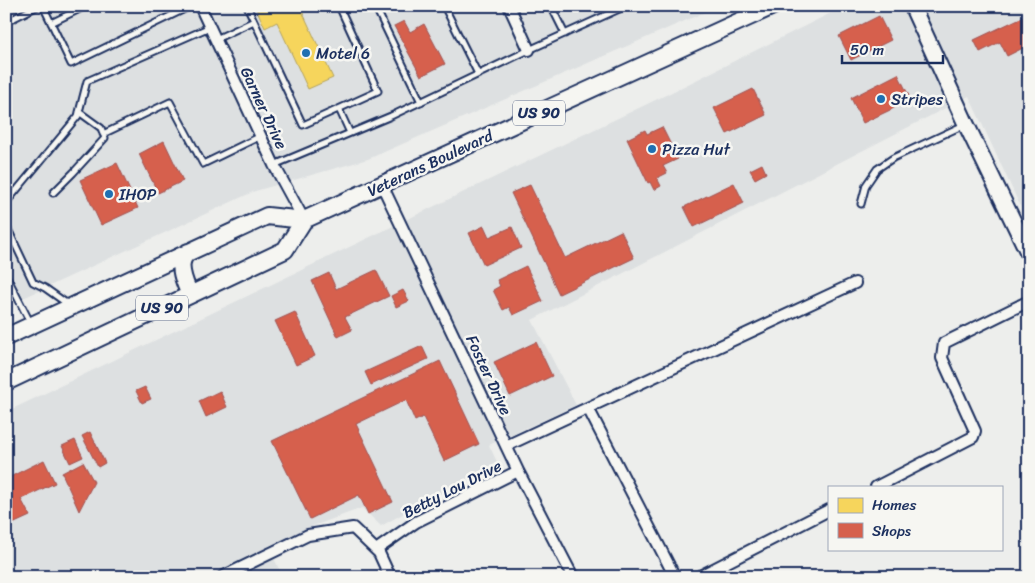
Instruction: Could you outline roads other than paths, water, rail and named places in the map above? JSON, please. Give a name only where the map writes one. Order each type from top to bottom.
[{"type":"main road","name":"Veterans Boulevard","points":[[304,220],[773,6]]},
{"type":"main road","name":"US 90","points":[[6,337],[267,216],[304,220],[285,250],[6,382]]},
{"type":"main road","points":[[188,252],[183,259],[182,268],[190,295]]},
{"type":"street","name":"Garner Drive","points":[[200,6],[274,165],[304,220]]},
{"type":"street","points":[[509,6],[529,50]]},
{"type":"street","points":[[912,6],[966,124],[1029,254]]},
{"type":"street","name":"Foster Drive","points":[[382,185],[518,471],[573,577]]},
{"type":"street","points":[[506,446],[855,283]]},
{"type":"street","points":[[878,486],[973,438],[975,430],[942,358],[944,343],[1029,301]]},
{"type":"street","points":[[588,408],[675,577]]},
{"type":"street","name":"Betty Lou Drive","points":[[376,550],[416,522],[518,471]]},
{"type":"street","points":[[698,577],[828,511]]},
{"type":"street","points":[[222,577],[308,535],[353,528],[379,553],[390,577]]},
{"type":"lane","points":[[6,22],[38,6]]},
{"type":"lane","points":[[43,6],[71,64],[191,6]]},
{"type":"lane","points":[[51,22],[86,6]]},
{"type":"lane","points":[[247,6],[303,125],[378,91],[339,6]]},
{"type":"lane","points":[[375,6],[421,102]]},
{"type":"lane","points":[[444,6],[478,74]]},
{"type":"lane","points":[[552,6],[565,34]]},
{"type":"lane","points":[[274,165],[391,116],[626,6]]},
{"type":"lane","points":[[216,39],[254,22]]},
{"type":"lane","points":[[6,202],[78,116],[87,81],[210,27]]},
{"type":"lane","points":[[103,134],[170,102],[203,164],[261,136]]},
{"type":"lane","points":[[339,109],[350,133]]},
{"type":"lane","points":[[53,193],[105,138],[102,128],[79,112]]},
{"type":"lane","points":[[861,204],[866,185],[877,169],[894,158],[966,124]]},
{"type":"lane","points":[[6,225],[33,282],[46,288],[71,307]]},
{"type":"lane","points":[[6,275],[32,325]]},
{"type":"place","name":"Motel 6","points":[[306,53]]},
{"type":"place","name":"Stripes","points":[[881,99]]},
{"type":"place","name":"Pizza Hut","points":[[652,149]]},
{"type":"place","name":"IHOP","points":[[109,194]]}]
